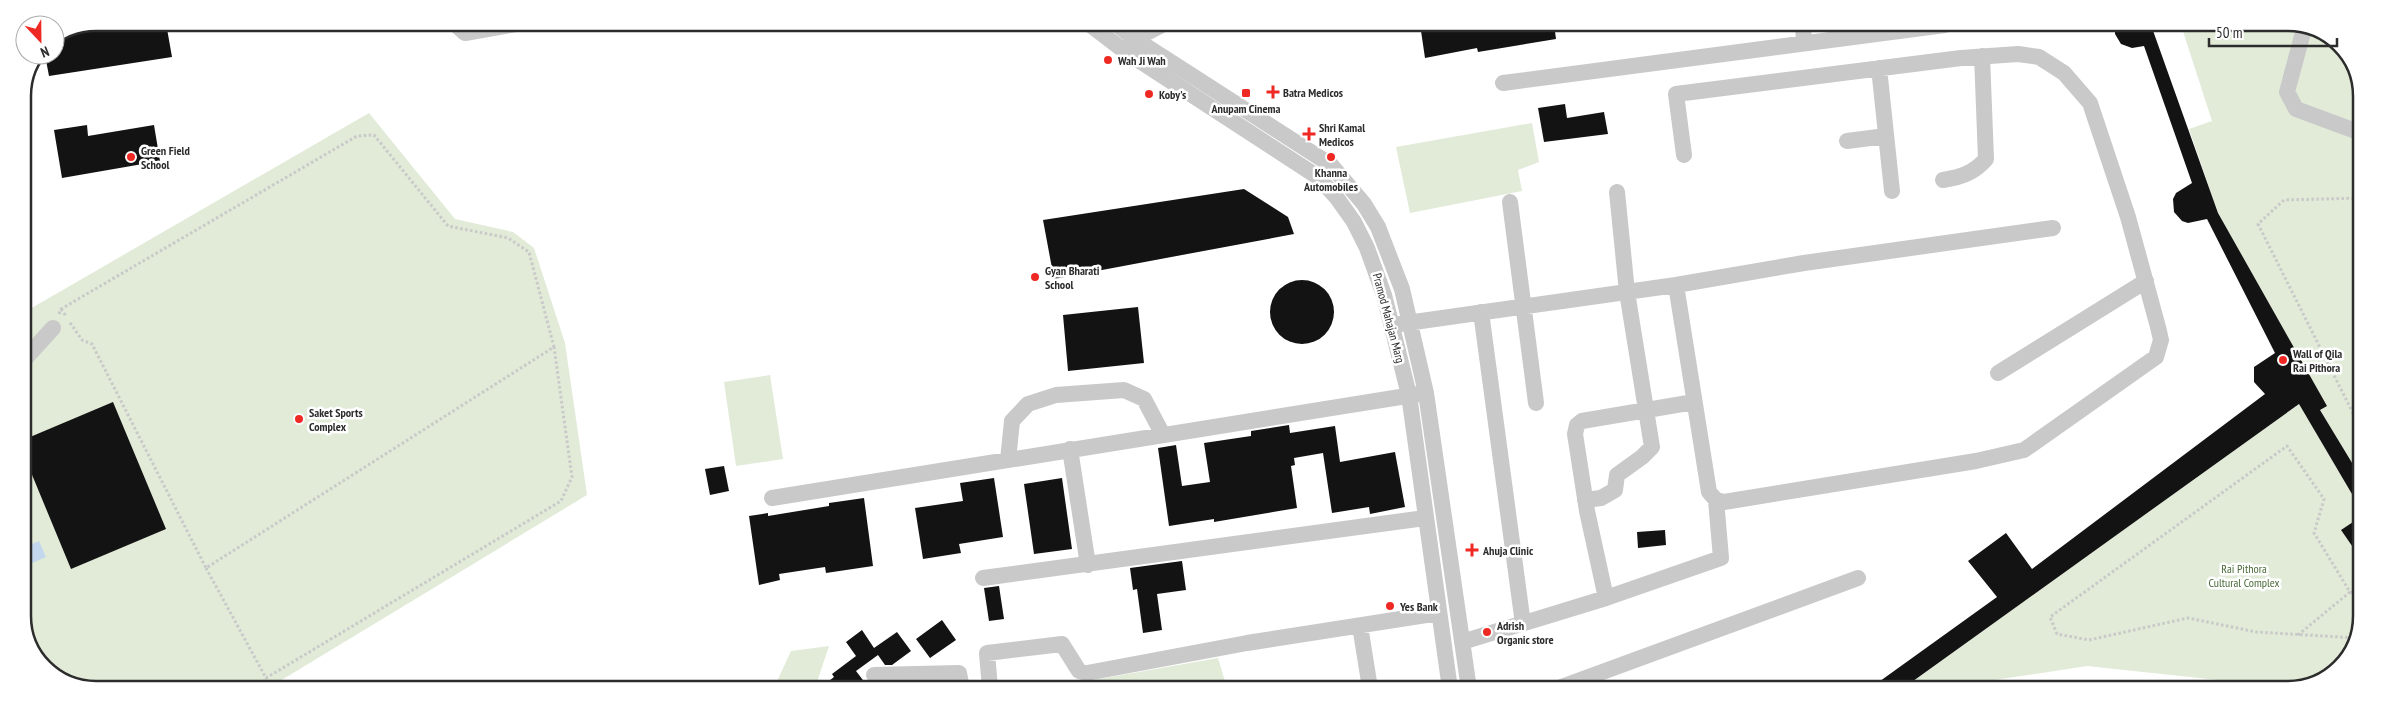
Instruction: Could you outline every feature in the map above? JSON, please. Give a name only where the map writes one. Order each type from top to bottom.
[{"type":"street","points":[[463,31],[465,33],[476,31]]},
{"type":"street","name":"Pramod Mahajan Marg","points":[[1103,31],[1129,44],[1330,165],[1354,191],[1378,227],[1402,289],[1426,393],[1468,681]]},
{"type":"street","name":"Pramod Mahajan Marg","points":[[1121,31],[1129,44],[1318,177],[1337,198],[1354,222],[1368,248],[1384,295],[1409,395],[1449,681]]},
{"type":"street","points":[[1129,44],[1152,31]]},
{"type":"street","points":[[1804,31],[1804,42]]},
{"type":"street","points":[[1503,82],[1895,31]]},
{"type":"street","points":[[2303,33],[2287,92],[2296,109],[2353,130]]},
{"type":"street","points":[[1676,285],[1709,492],[1716,500],[1724,502],[2014,454],[2034,446],[2156,357],[2161,340],[2128,217],[2090,103],[2064,73],[2039,57],[2018,54],[1982,56],[1676,94],[1684,155]]},
{"type":"street","points":[[1943,180],[1963,177],[1980,166],[1986,159],[1982,56]]},
{"type":"street","points":[[1879,68],[1892,191]]},
{"type":"street","points":[[1847,141],[1886,136]]},
{"type":"street","points":[[1585,500],[1601,498],[1615,490],[1618,475],[1652,447],[1627,292],[1617,192]]},
{"type":"street","points":[[1510,202],[1536,403]]},
{"type":"street","points":[[1391,326],[1676,285],[1804,263],[2054,228]]},
{"type":"street","points":[[1998,373],[2146,281]]},
{"type":"street","points":[[1384,295],[1402,289]]},
{"type":"street","points":[[1481,312],[1523,624]]},
{"type":"street","points":[[31,352],[53,328]]},
{"type":"street","points":[[1008,460],[1012,421],[1028,404],[1056,395],[1124,390],[1144,399],[1163,435]]},
{"type":"street","points":[[772,498],[1426,393]]},
{"type":"street","points":[[1606,598],[1585,500],[1576,434],[1577,425],[1582,421],[1694,402]]},
{"type":"street","points":[[1070,450],[1088,564]]},
{"type":"street","points":[[1462,642],[1606,598],[1721,558],[1716,500]]},
{"type":"street","points":[[983,578],[1426,518]]},
{"type":"street","points":[[1578,681],[1858,578]]},
{"type":"street","points":[[989,681],[987,653],[1062,644],[1079,671],[1087,673],[1247,643],[1439,613]]},
{"type":"street","points":[[1360,626],[1369,681]]},
{"type":"street","points":[[874,675],[916,681],[960,673],[961,681]]},
{"type":"path","points":[[53,328],[61,309],[356,136],[374,135],[448,226],[508,238],[529,252],[554,347],[572,477],[561,501],[266,678],[206,568],[92,344],[82,340],[61,309]]},
{"type":"path","points":[[2353,198],[2284,200],[2258,224],[2353,413]]},
{"type":"path","points":[[206,568],[554,347]]},
{"type":"path","points":[[2349,638],[2256,632],[2188,618],[2089,640],[2057,634],[2050,617],[2288,446],[2324,498],[2314,533],[2350,592],[2353,593]]},
{"type":"path","points":[[2298,635],[2350,592]]},
{"type":"green space","points":[[2183,31],[2288,31],[2305,33],[2324,42],[2334,50],[2348,71],[2353,92],[2353,464],[2320,410],[2326,406],[2218,213],[2189,129],[2212,121]]},
{"type":"green space","name":"Saket Sports Complex","points":[[369,113],[455,219],[513,232],[534,248],[565,343],[587,495],[280,681],[96,681],[79,679],[60,670],[47,659],[36,641],[32,628],[31,308]]},
{"type":"green space","points":[[1532,123],[1539,162],[1518,170],[1522,191],[1410,213],[1396,147]]},
{"type":"green space","points":[[770,375],[783,459],[736,466],[724,382]]},
{"type":"green space","name":"Rai Pithora Cultural Complex","points":[[2299,404],[2353,496],[2353,522],[2341,530],[2353,547],[2353,616],[2351,633],[2342,652],[2334,662],[2317,674],[2288,681],[2227,681],[2087,666],[1989,681],[1913,681]]},
{"type":"green space","points":[[829,646],[817,681],[777,681],[791,651]]},
{"type":"green space","points":[[1218,658],[1225,681],[1088,681]]},
{"type":"water","points":[[39,541],[46,557],[31,564],[31,544]]},
{"type":"building","points":[[96,31],[167,31],[172,57],[49,76],[47,65],[65,65],[65,39],[71,36]]},
{"type":"building","points":[[1421,31],[1555,31],[1556,39],[1478,52],[1477,48],[1425,58]]},
{"type":"building","name":"Wall of Qila Rai Pithora","points":[[2115,31],[2153,31],[2218,213],[2327,406],[2320,410],[2353,464],[2353,496],[2299,404],[1913,681],[1880,681],[1997,597],[1968,561],[2006,533],[2032,569],[2265,394],[2254,382],[2254,367],[2275,353],[2207,219],[2188,223],[2182,221],[2174,212],[2173,199],[2176,193],[2192,183],[2144,46],[2132,48],[2121,44]]},
{"type":"building","points":[[1565,104],[1567,118],[1604,112],[1608,134],[1544,142],[1538,108]]},
{"type":"building","points":[[87,125],[88,136],[154,125],[160,161],[62,178],[54,130]]},
{"type":"building","points":[[1244,189],[1288,217],[1294,234],[1054,279],[1043,220]]},
{"type":"building","points":[[1296,280],[1308,280],[1325,289],[1332,300],[1334,312],[1332,324],[1325,335],[1308,344],[1296,344],[1284,339],[1275,330],[1270,318],[1270,306],[1275,294],[1284,285]]},
{"type":"building","points":[[1138,307],[1144,363],[1068,371],[1063,315]]},
{"type":"building","points":[[113,402],[166,529],[71,569],[31,472],[31,437]]},
{"type":"building","points":[[1289,425],[1290,433],[1335,426],[1340,462],[1395,452],[1405,507],[1370,514],[1369,507],[1332,513],[1323,453],[1294,458],[1295,465],[1291,466],[1297,508],[1214,522],[1214,519],[1169,526],[1158,448],[1176,445],[1182,486],[1210,482],[1204,443],[1251,436],[1251,431]]},
{"type":"building","points":[[724,466],[729,491],[710,495],[705,469]]},
{"type":"building","points":[[994,478],[1003,537],[959,544],[961,553],[923,559],[915,508],[963,501],[960,483]]},
{"type":"building","points":[[1062,478],[1072,549],[1034,554],[1024,484]]},
{"type":"building","points":[[864,498],[873,566],[826,573],[825,567],[779,574],[780,580],[759,585],[749,516],[768,513],[768,516],[829,506],[829,503]]},
{"type":"building","points":[[2353,522],[2353,547],[2341,530]]},
{"type":"building","points":[[1665,530],[1666,545],[1638,548],[1637,532]]},
{"type":"building","points":[[1182,561],[1186,590],[1157,594],[1162,630],[1143,633],[1137,589],[1133,590],[1130,568]]},
{"type":"building","points":[[999,586],[1004,619],[989,621],[984,588]]},
{"type":"building","points":[[942,620],[956,640],[930,658],[916,639]]},
{"type":"building","points":[[862,630],[874,648],[897,632],[911,651],[892,665],[885,665],[878,655],[856,671],[864,681],[829,681],[834,677],[832,674],[856,656],[846,642]]},
{"type":"place","name":"Wah Ji Wah","points":[[1108,60]]},
{"type":"place","name":"Batra Medicos","points":[[1273,92]]},
{"type":"place","name":"Anupam Cinema","points":[[1246,93]]},
{"type":"place","name":"Koby's","points":[[1149,94]]},
{"type":"place","name":"Shri Kamal Medicos","points":[[1309,134]]},
{"type":"place","name":"Green Field School","points":[[131,157]]},
{"type":"place","name":"Khanna Automobiles","points":[[1331,157]]},
{"type":"place","name":"Gyan Bharati School","points":[[1035,277]]},
{"type":"place","name":"Wall of Qila Rai Pithora","points":[[2283,360]]},
{"type":"place","name":"Saket Sports Complex","points":[[299,419]]},
{"type":"place","name":"Ahuja Clinic","points":[[1472,550]]},
{"type":"place","name":"Yes Bank","points":[[1390,606]]},
{"type":"place","name":"Adrish Organic store","points":[[1487,632]]}]
